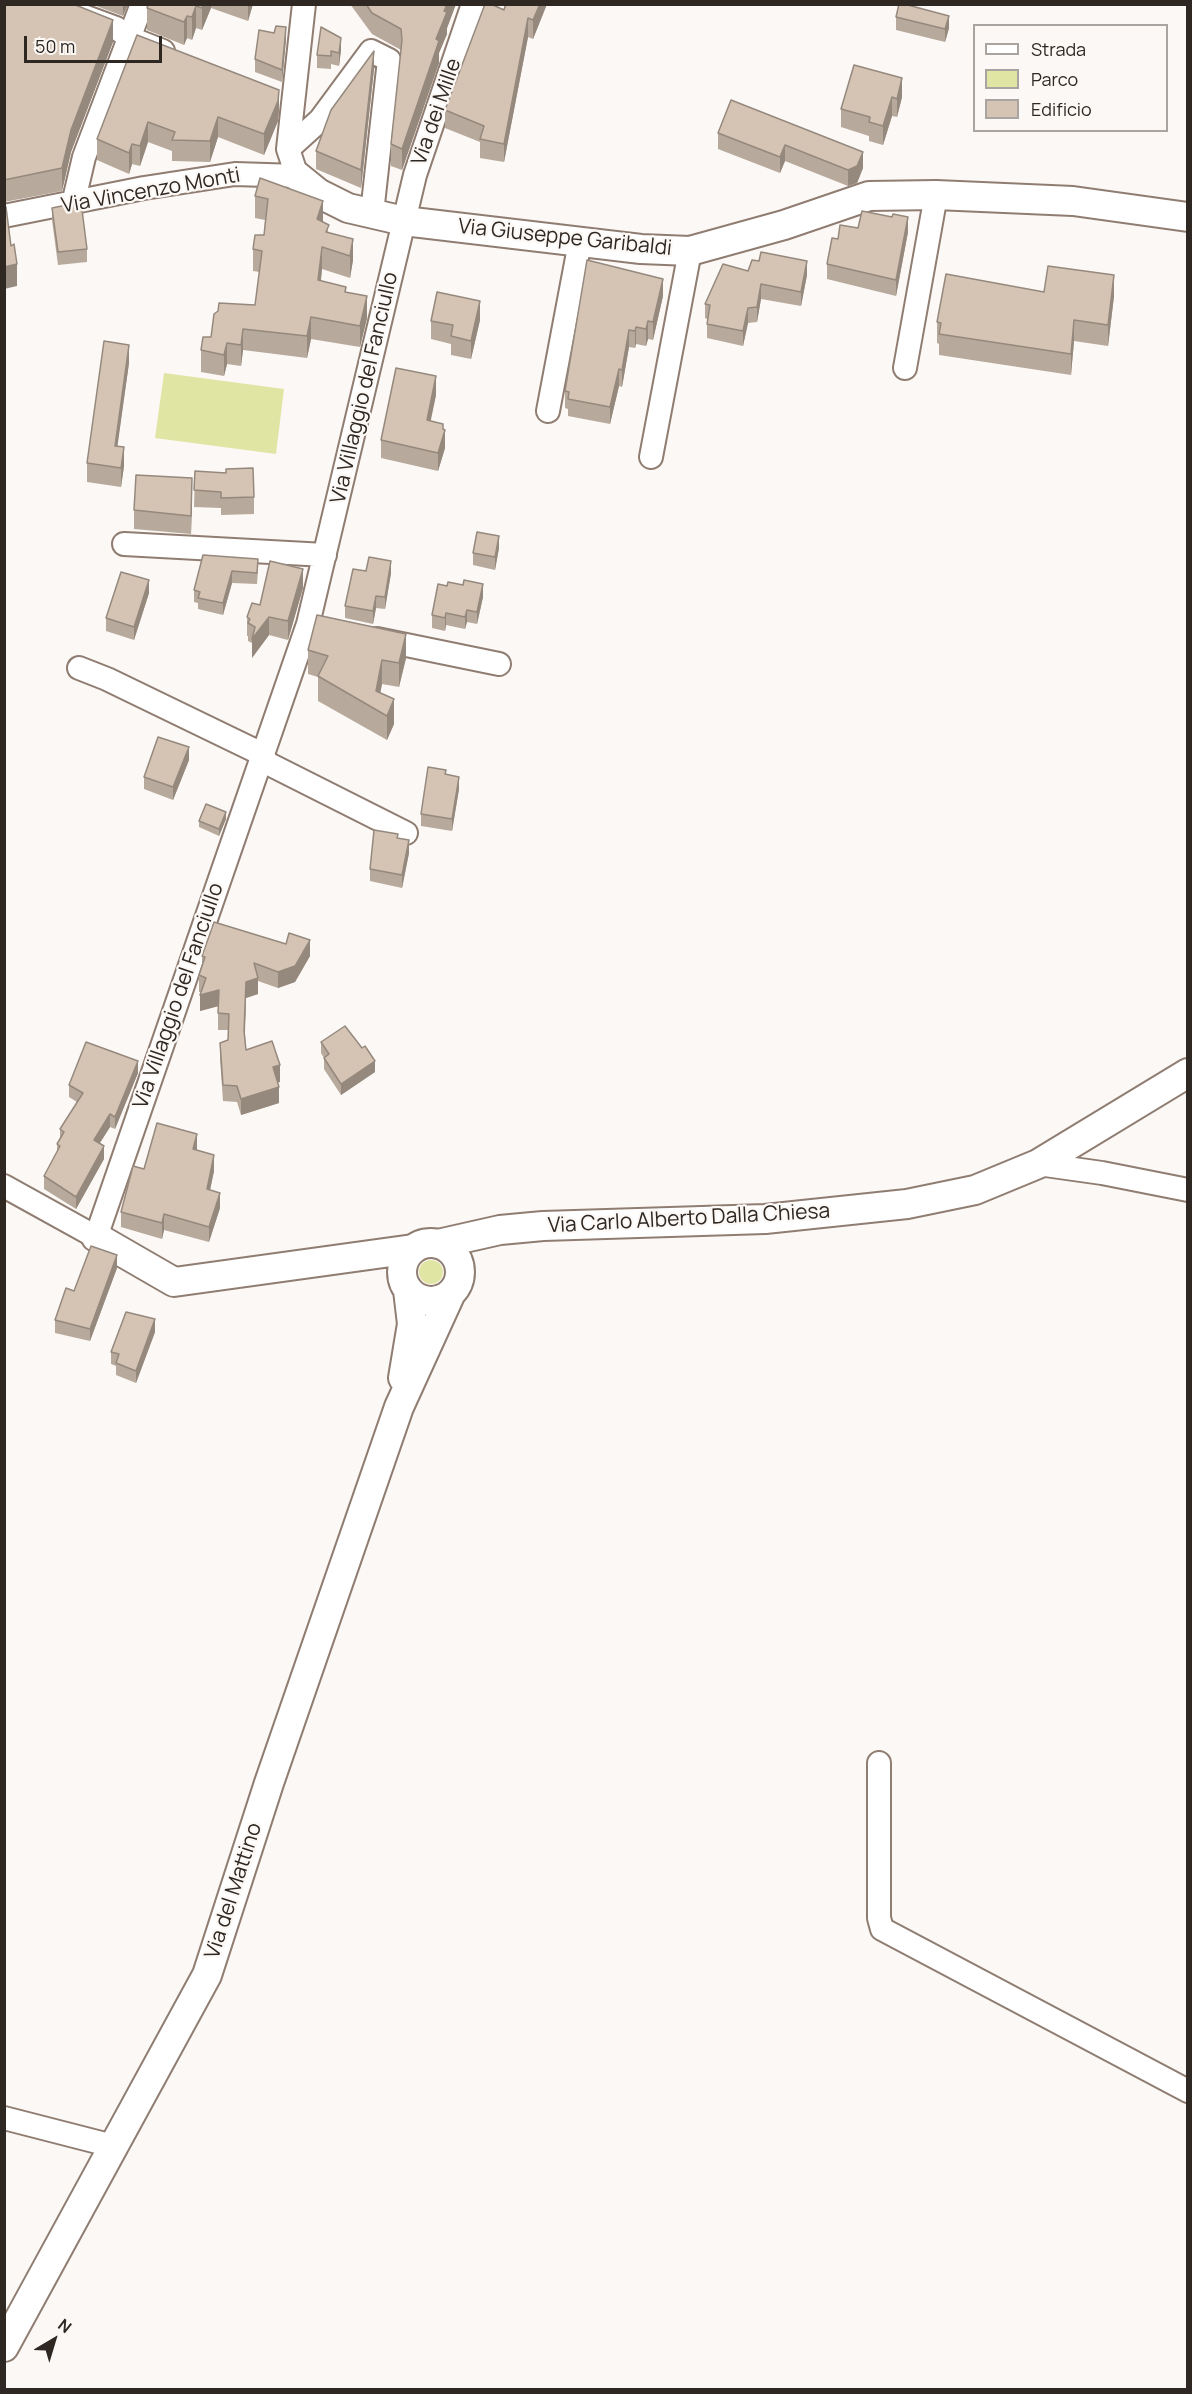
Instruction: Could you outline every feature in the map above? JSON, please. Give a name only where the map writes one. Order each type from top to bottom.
[{"type":"main road","name":"Via Giuseppe Garibaldi","points":[[297,176],[318,193],[348,208],[404,221],[641,249],[690,251],[784,225],[869,196],[936,195],[1073,201],[1188,217]]},
{"type":"main road","name":"Via Carlo Alberto Dalla Chiesa","points":[[96,1237],[174,1282],[351,1260],[517,1228],[765,1219],[907,1204],[975,1190],[1038,1164],[1188,1073]]},
{"type":"main road","name":"Via Carlo Alberto Dalla Chiesa","points":[[455,1286],[486,1248],[517,1228]]},
{"type":"main road","points":[[351,1260],[375,1264],[424,1301],[443,1299],[455,1286],[460,1269],[453,1254],[426,1247],[403,1264],[406,1286]]},
{"type":"main road","name":"Via del Mattino","points":[[399,1407],[412,1324],[406,1286]]},
{"type":"main road","name":"Via del Mattino","points":[[4,2347],[207,1975],[269,1783],[399,1407],[455,1286]]},
{"type":"street","points":[[51,4],[116,28],[130,38],[185,59]]},
{"type":"street","points":[[73,204],[84,157],[142,4]]},
{"type":"street","name":"Via dei Mille","points":[[404,221],[415,175],[473,4]]},
{"type":"street","points":[[297,176],[288,148],[305,7]]},
{"type":"street","points":[[288,148],[320,120],[371,51],[388,60],[372,213]]},
{"type":"street","points":[[272,93],[293,101]]},
{"type":"street","name":"Via Vincenzo Monti","points":[[4,216],[144,188],[235,174],[297,176]]},
{"type":"street","points":[[905,368],[936,195]]},
{"type":"street","name":"Via Villaggio del Fanciullo","points":[[96,1237],[308,624],[404,221]]},
{"type":"street","points":[[548,411],[580,242]]},
{"type":"street","points":[[651,457],[690,251]]},
{"type":"street","points":[[124,544],[325,555]]},
{"type":"street","points":[[308,624],[330,629]]},
{"type":"street","points":[[353,634],[499,664]]},
{"type":"street","points":[[79,668],[107,679],[406,833]]},
{"type":"street","points":[[1038,1164],[1102,1173],[1188,1190]]},
{"type":"street","points":[[4,1186],[96,1237]]},
{"type":"street","points":[[879,1762],[879,1917],[882,1929],[1188,2091]]},
{"type":"street","points":[[4,2118],[113,2146]]},
{"type":"green space","points":[[164,373],[284,389],[276,454],[155,438]]},
{"type":"green space","points":[[431,1260],[436,1261],[442,1267],[442,1277],[436,1283],[431,1284],[426,1283],[420,1277],[419,1272],[420,1267],[426,1261]]},
{"type":"building","points":[[4,4],[73,4],[113,20],[71,130],[62,168],[4,180]]},
{"type":"building","points":[[148,4],[203,4],[202,8],[196,6],[192,17],[187,16],[184,22],[147,8]]},
{"type":"building","points":[[366,4],[447,4],[444,11],[447,12],[436,39],[439,41],[402,149],[391,144],[402,40],[401,29],[372,13]]},
{"type":"building","points":[[485,4],[491,4],[504,10],[506,4],[540,4],[533,20],[528,18],[504,144],[480,139],[484,126],[445,110]]},
{"type":"building","points":[[899,4],[949,16],[945,29],[896,17]]},
{"type":"building","points":[[276,26],[286,27],[282,70],[255,59],[259,30],[274,33]]},
{"type":"building","points":[[321,27],[341,38],[339,53],[331,51],[331,56],[317,55]]},
{"type":"building","points":[[137,35],[279,90],[278,101],[264,134],[218,117],[210,141],[172,140],[175,132],[148,122],[140,146],[132,144],[129,153],[97,139]]},
{"type":"building","points":[[374,51],[361,170],[316,151],[331,110]]},
{"type":"building","points":[[854,65],[902,78],[897,99],[892,97],[883,126],[869,122],[870,117],[841,109]]},
{"type":"building","points":[[731,100],[863,152],[857,166],[848,170],[785,145],[780,157],[718,133]]},
{"type":"building","points":[[260,178],[323,201],[317,219],[329,225],[326,232],[353,239],[350,256],[322,247],[318,280],[346,287],[345,292],[367,296],[360,326],[311,317],[307,336],[243,329],[241,345],[227,343],[224,355],[201,350],[203,337],[211,337],[214,314],[218,311],[219,303],[255,305],[262,251],[253,249],[255,235],[264,235],[268,199],[255,196]]},
{"type":"building","points":[[81,202],[87,249],[58,252],[52,208]]},
{"type":"building","points":[[4,206],[11,246],[14,244],[17,264],[4,267]]},
{"type":"building","points":[[862,211],[892,217],[893,214],[908,217],[896,280],[827,264],[832,238],[838,239],[840,225],[858,228]]},
{"type":"building","points":[[761,252],[807,261],[801,292],[761,284],[757,307],[748,308],[743,331],[707,324],[710,305],[705,304],[723,264],[748,271],[752,260],[759,261]]},
{"type":"building","points":[[587,260],[663,279],[653,322],[648,321],[646,329],[636,327],[635,331],[629,330],[622,370],[619,369],[610,407],[568,399],[569,392],[565,391]]},
{"type":"building","points":[[1048,266],[1114,275],[1108,325],[1074,320],[1071,354],[939,334],[941,323],[937,322],[946,274],[1044,292]]},
{"type":"building","points":[[437,292],[480,301],[471,341],[451,336],[453,325],[431,321]]},
{"type":"building","points":[[104,341],[129,345],[115,446],[124,447],[121,468],[87,463]]},
{"type":"building","points":[[396,368],[436,376],[427,420],[443,424],[445,430],[438,453],[381,440]]},
{"type":"building","points":[[253,468],[254,497],[221,498],[221,492],[194,490],[195,471],[226,473],[226,469]]},
{"type":"building","points":[[136,475],[192,478],[191,516],[134,510]]},
{"type":"building","points":[[477,532],[499,536],[495,557],[473,553]]},
{"type":"building","points":[[203,555],[258,559],[257,573],[232,571],[223,603],[198,598],[200,592],[194,590]]},
{"type":"building","points":[[369,557],[391,561],[385,597],[376,596],[373,611],[345,606],[353,569],[366,571]]},
{"type":"building","points":[[270,561],[303,569],[288,621],[269,617],[252,639],[255,627],[248,623],[250,619],[247,617],[252,603],[260,605]]},
{"type":"building","points":[[121,572],[149,580],[134,627],[106,618]]},
{"type":"building","points":[[464,580],[483,584],[477,612],[467,610],[465,617],[446,613],[445,618],[432,615],[438,584],[447,586],[448,582],[463,585]]},
{"type":"building","points":[[317,615],[406,634],[399,663],[382,660],[376,691],[394,699],[387,716],[318,676],[328,656],[308,650]]},
{"type":"building","points":[[158,737],[189,747],[173,787],[144,777]]},
{"type":"building","points":[[428,767],[446,770],[445,774],[459,777],[452,819],[421,814]]},
{"type":"building","points":[[206,804],[226,812],[219,829],[199,821]]},
{"type":"building","points":[[374,830],[398,834],[397,838],[409,840],[402,875],[370,869]]},
{"type":"building","points":[[214,922],[286,944],[289,933],[310,940],[295,966],[278,972],[254,963],[258,978],[246,982],[244,1031],[246,1050],[272,1041],[280,1065],[273,1067],[279,1087],[241,1099],[237,1086],[223,1085],[220,1043],[228,1040],[229,1014],[218,1013],[219,990],[200,995],[206,978],[199,975],[205,957],[202,956]]},
{"type":"building","points":[[345,1026],[362,1048],[365,1046],[375,1061],[341,1084],[324,1058],[329,1054],[321,1042]]},
{"type":"building","points":[[86,1042],[138,1061],[115,1117],[110,1114],[94,1140],[104,1146],[76,1197],[44,1176],[60,1146],[57,1144],[64,1132],[60,1129],[83,1093],[69,1085]]},
{"type":"building","points":[[157,1123],[197,1134],[193,1149],[214,1155],[207,1189],[220,1193],[209,1227],[164,1214],[162,1223],[121,1212],[133,1166],[144,1169]]},
{"type":"building","points":[[91,1246],[117,1255],[90,1329],[55,1320],[66,1288],[74,1291]]},
{"type":"building","points":[[126,1312],[155,1319],[136,1371],[116,1363],[119,1354],[111,1352]]}]
